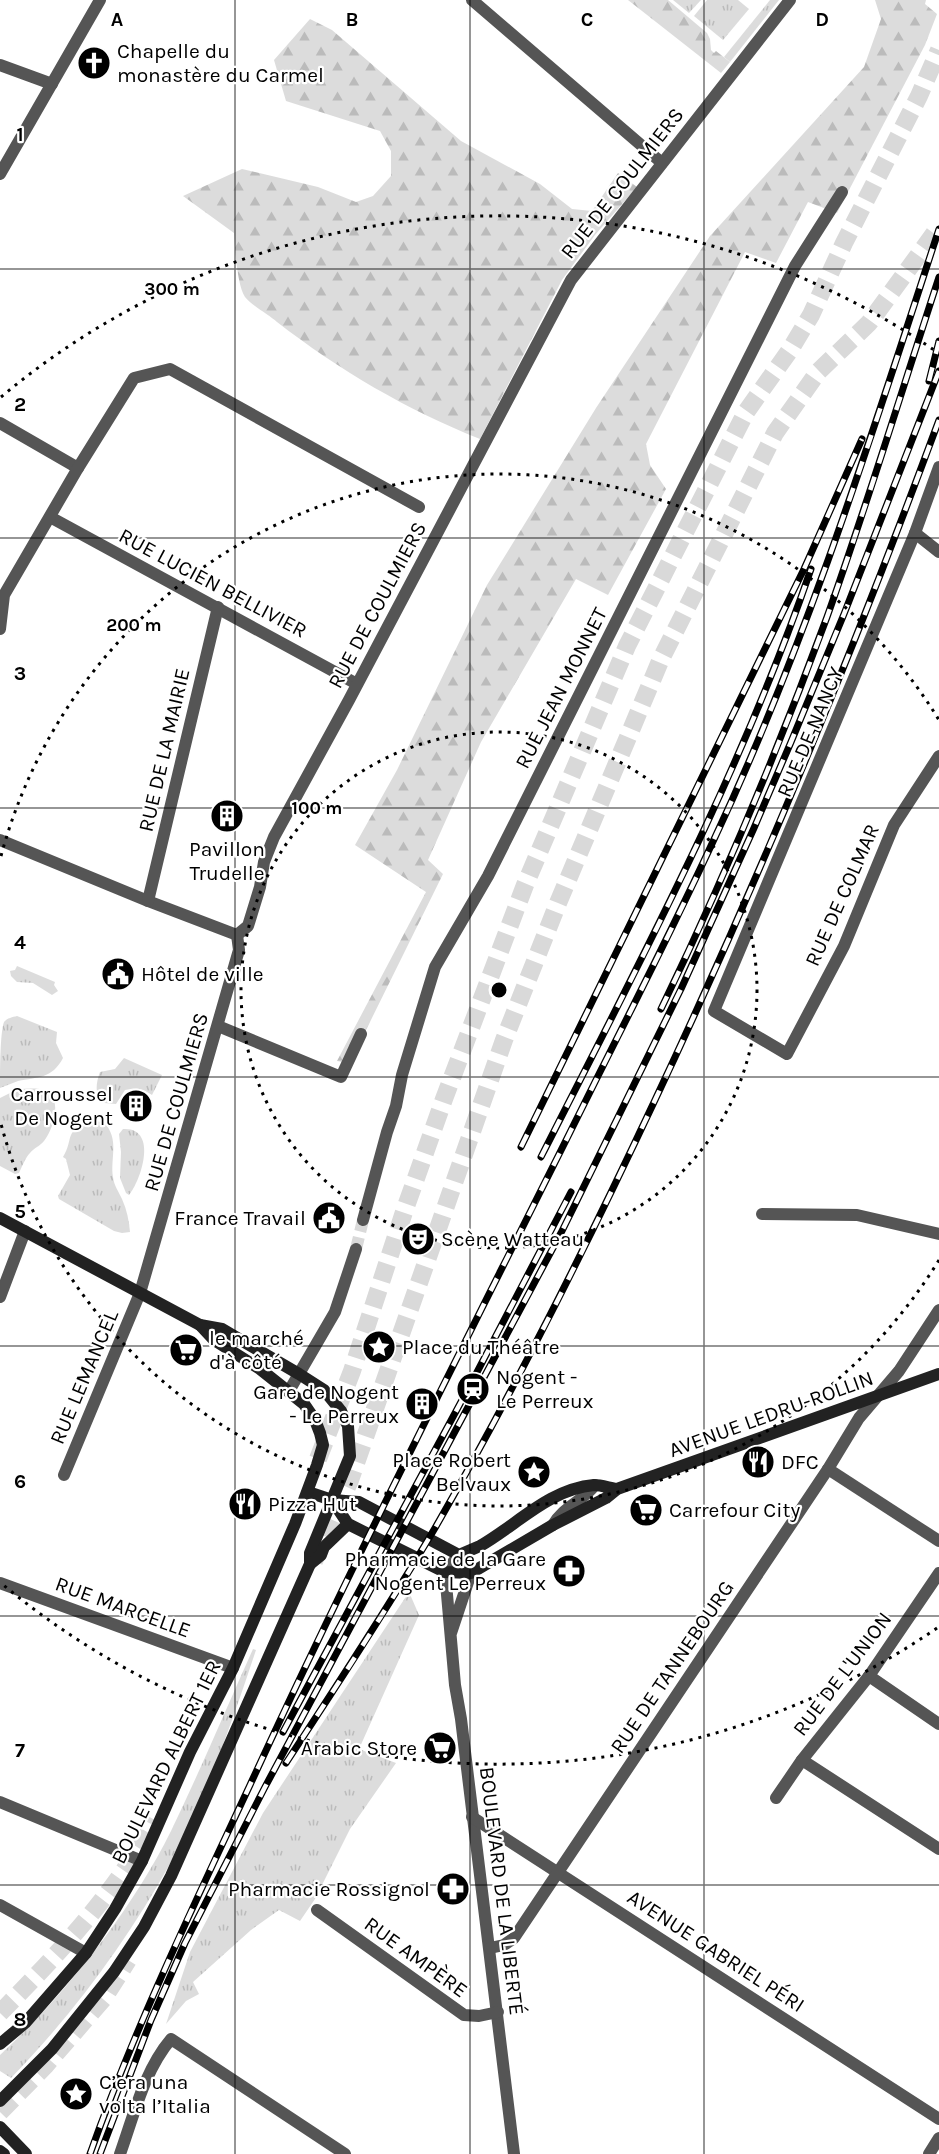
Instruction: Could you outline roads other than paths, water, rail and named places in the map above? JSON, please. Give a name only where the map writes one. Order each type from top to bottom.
[{"type":"street","points":[[0,174],[100,0]]},
{"type":"street","points":[[472,0],[662,163]]},
{"type":"street","name":"RUE DE COULMIERS","points":[[140,1293],[239,950],[237,935],[248,926],[260,887],[264,862],[274,837],[571,280],[790,0]]},
{"type":"street","points":[[0,65],[52,84]]},
{"type":"street","name":"RUE JEAN MONNET","points":[[363,1220],[396,1106],[402,1075],[435,967],[488,876],[795,266],[842,192]]},
{"type":"street","points":[[0,629],[4,595],[134,378],[170,369],[419,507]]},
{"type":"street","points":[[0,423],[78,468]]},
{"type":"street","name":"RUE DE NANCY","points":[[787,1054],[714,1011],[915,533],[939,467]]},
{"type":"street","name":"RUE LUCIEN BELLIVIER","points":[[50,517],[357,684]]},
{"type":"street","points":[[915,533],[939,552]]},
{"type":"street","name":"RUE DE LA MAIRIE","points":[[148,901],[218,607]]},
{"type":"street","name":"RUE DE COLMAR","points":[[787,1054],[844,946],[894,825],[939,756]]},
{"type":"street","points":[[0,840],[237,935]]},
{"type":"street","points":[[218,1026],[341,1077],[361,1034]]},
{"type":"street","points":[[762,1214],[857,1215],[939,1234]]},
{"type":"street","points":[[0,1218],[200,1325],[222,1329],[324,1390],[341,1411],[348,1426],[350,1456],[310,1553],[310,1564],[171,1876],[144,1927],[114,1972],[52,2049],[0,2101]]},
{"type":"street","points":[[0,1297],[25,1231]]},
{"type":"street","points":[[289,1391],[335,1312],[356,1249]]},
{"type":"street","name":"RUE LEMANCEL","points":[[64,1475],[140,1293]]},
{"type":"street","name":"RUE DE TANNEBOURG","points":[[490,1948],[504,1945],[514,1938],[860,1418],[899,1371],[939,1310]]},
{"type":"street","name":"BOULEVARD ALBERT 1ER","points":[[0,2044],[25,2023],[87,1953],[142,1861],[190,1752],[233,1668],[308,1492],[323,1445],[315,1420],[304,1404],[260,1369],[214,1340],[200,1325]]},
{"type":"street","name":"AVENUE LEDRU-ROLLIN","points":[[471,1573],[553,1525],[606,1498],[616,1489],[939,1374]]},
{"type":"street","points":[[828,1469],[939,1541]]},
{"type":"street","points":[[445,1572],[459,1555],[480,1546],[549,1500],[595,1485],[616,1489]]},
{"type":"street","name":"AVENUE LEDRU-ROLLIN","points":[[553,1525],[560,1514],[587,1496],[595,1485]]},
{"type":"street","points":[[308,1492],[332,1500],[359,1502],[459,1555],[471,1573]]},
{"type":"street","points":[[332,1500],[348,1524],[445,1572],[471,1573]]},
{"type":"street","points":[[310,1564],[321,1556],[324,1547],[348,1524]]},
{"type":"street","name":"BOULEVARD DE LA LIBERTÉ","points":[[445,1572],[455,1685],[490,1948],[514,2154]]},
{"type":"street","name":"BOULEVARD DE LA LIBERTÉ","points":[[452,1633],[471,1573]]},
{"type":"street","name":"RUE DE L'UNION","points":[[776,1798],[869,1676],[939,1573]]},
{"type":"street","name":"RUE MARCELLE","points":[[0,1583],[233,1668]]},
{"type":"street","points":[[869,1676],[939,1724]]},
{"type":"street","points":[[802,1761],[939,1849]]},
{"type":"street","points":[[0,1802],[142,1861]]},
{"type":"street","name":"AVENUE GABRIEL PÉRI","points":[[472,1817],[939,2119]]},
{"type":"street","points":[[0,1905],[87,1953]]},
{"type":"street","name":"RUE AMPÈRE","points":[[317,1910],[464,2016],[498,2012]]},
{"type":"street","points":[[120,2154],[150,2071],[158,2054],[171,2038],[345,2154]]},
{"type":"street","points":[[0,2127],[26,2154]]},
{"type":"street","points":[[929,2154],[939,2138]]},
{"type":"street","points":[[0,2151],[4,2154]]},
{"type":"tunnel","points":[[318,1459],[352,1371],[444,1099],[525,885],[627,646],[746,412],[790,350],[811,315],[844,243],[919,96],[939,50]]},
{"type":"tunnel","points":[[314,1561],[350,1480],[504,1040],[558,903],[661,659],[775,433],[818,372],[869,323],[939,227]]},
{"type":"tunnel","points":[[356,1249],[363,1220]]},
{"type":"tunnel","points":[[0,2013],[85,1922],[140,1847],[155,1820]]},
{"type":"tunnel","points":[[0,2112],[45,2066],[104,1998],[128,1960]]},
{"type":"railway","points":[[90,2154],[126,2060],[166,1968],[291,1696],[672,928],[749,761],[837,535],[939,229]]},
{"type":"railway","points":[[661,1009],[728,864],[827,617],[939,277]]},
{"type":"railway","points":[[929,381],[939,341]]},
{"type":"railway","points":[[100,2154],[151,2020],[185,1943],[265,1787],[561,1233],[681,989],[791,742],[844,614],[939,371]]},
{"type":"railway","points":[[286,1763],[381,1617],[465,1476],[550,1316],[603,1208],[694,1016],[769,847],[874,592],[939,420]]},
{"type":"railway","points":[[521,1147],[804,569],[862,439]]},
{"type":"railway","points":[[541,1157],[651,940],[720,794],[753,720],[811,569]]},
{"type":"railway","points":[[283,1732],[475,1376],[571,1192]]},
{"type":"place","name":"Chapelle du monastère du Carmel","points":[[94,63]]},
{"type":"place","name":"Pavillon Trudelle","points":[[227,816]]},
{"type":"place","name":"Hôtel de ville","points":[[118,974]]},
{"type":"place","name":"Carroussel De Nogent","points":[[136,1106]]},
{"type":"place","name":"France Travail","points":[[329,1218]]},
{"type":"place","name":"Scène Watteau","points":[[418,1239]]},
{"type":"place","name":"Place du Théâtre","points":[[379,1347]]},
{"type":"place","name":"le marché d'à côté","points":[[186,1350]]},
{"type":"place","name":"Nogent - Le Perreux","points":[[473,1389]]},
{"type":"place","name":"Gare de Nogent - Le Perreux","points":[[422,1404]]},
{"type":"place","name":"DFC","points":[[758,1462]]},
{"type":"place","name":"Place Robert Belvaux","points":[[534,1472]]},
{"type":"place","name":"Pizza Hut","points":[[245,1504]]},
{"type":"place","name":"Carrefour City","points":[[646,1510]]},
{"type":"place","name":"Pharmacie de la Gare Nogent Le Perreux","points":[[569,1571]]},
{"type":"place","name":"Arabic Store","points":[[440,1748]]},
{"type":"place","name":"Pharmacie Rossignol","points":[[453,1889]]},
{"type":"place","name":"C’era una volta l’Italia","points":[[76,2094]]}]
